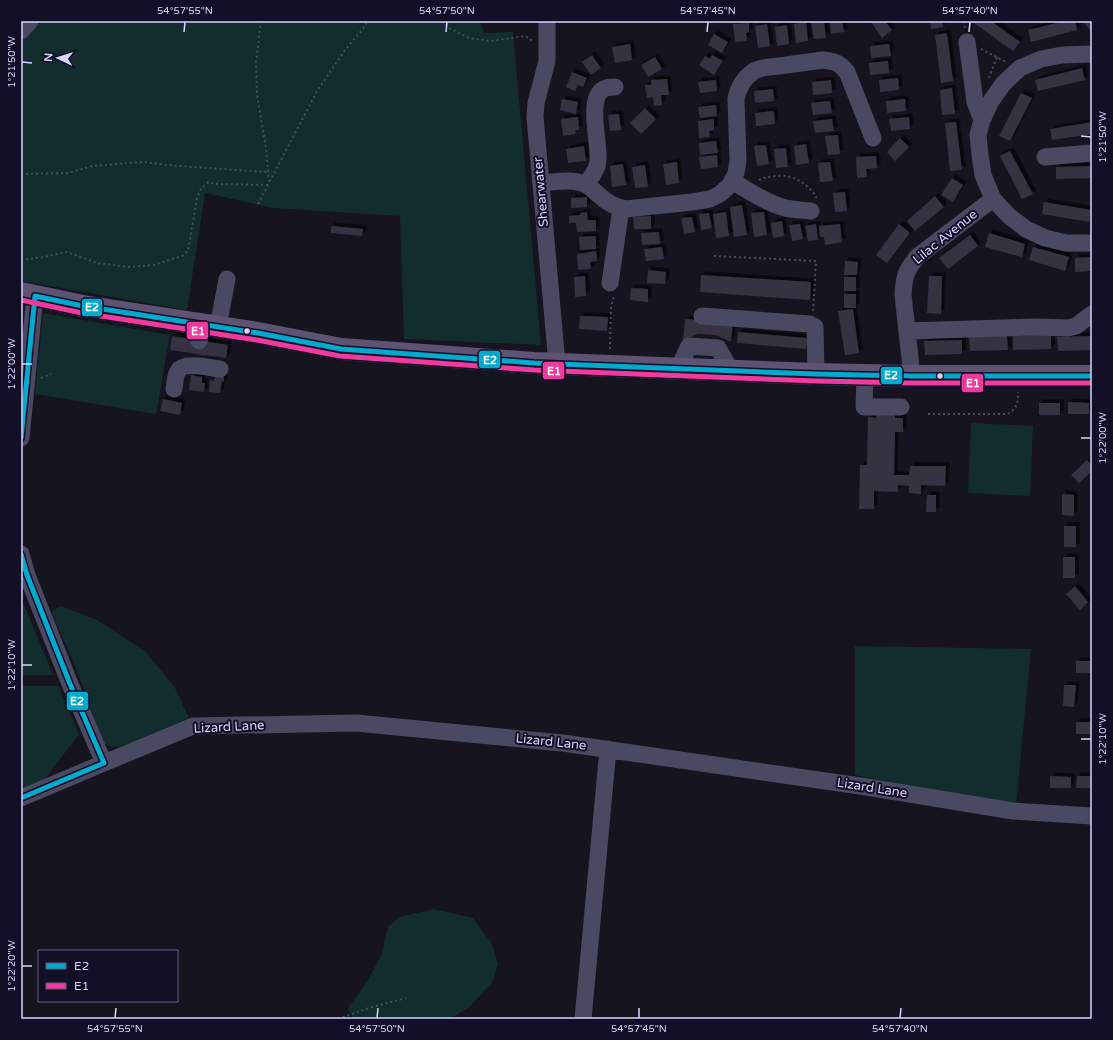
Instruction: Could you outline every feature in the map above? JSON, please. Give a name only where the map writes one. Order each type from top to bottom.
[{"type":"main road","points":[[28,295],[83,306],[202,342],[341,349],[557,364],[730,371],[912,376],[1092,376]]},
{"type":"street","name":"Shearwater","points":[[547,21],[547,60],[536,104],[535,117],[557,364]]},
{"type":"street","points":[[967,42],[975,102],[982,120]]},
{"type":"street","points":[[1092,54],[1062,55],[1041,59],[1020,68],[1003,84],[995,95],[982,120],[978,136],[983,174],[994,199],[1009,216],[1026,229],[1045,238],[1066,243],[1092,243]]},
{"type":"street","points":[[738,185],[736,173],[738,161],[737,92],[744,80],[756,70],[823,60],[837,62],[847,72],[873,138]]},
{"type":"street","points":[[586,185],[597,167],[598,159],[594,112],[595,103],[598,95],[605,88],[616,87]]},
{"type":"street","points":[[1045,157],[1092,154]]},
{"type":"street","points":[[541,183],[580,182],[610,204],[621,208],[634,209],[710,199],[720,194],[730,185],[738,185],[762,199],[781,207],[811,211]]},
{"type":"street","name":"Lilac Avenue","points":[[912,376],[903,295],[904,282],[908,268],[918,256],[994,199]]},
{"type":"street","points":[[610,283],[621,208]]},
{"type":"street","points":[[174,389],[177,372],[187,365],[202,342],[227,279]]},
{"type":"street","points":[[21,437],[28,295]]},
{"type":"street","points":[[907,331],[1068,328],[1076,326],[1092,314]]},
{"type":"street","points":[[702,316],[813,325],[815,327],[816,374]]},
{"type":"street","points":[[202,342],[220,369]]},
{"type":"street","points":[[865,375],[864,407],[901,408]]},
{"type":"street","points":[[21,554],[27,575],[67,676],[104,762]]},
{"type":"street","name":"Lizard Lane","points":[[21,798],[193,726],[356,723],[563,742],[867,787],[1013,811],[1092,816]]},
{"type":"street","points":[[583,1019],[608,749]]},
{"type":"path","points":[[261,21],[256,63],[257,95],[266,148],[268,184]]},
{"type":"path","points":[[258,204],[317,91],[344,50],[368,21]]},
{"type":"path","points":[[442,21],[449,28],[469,38],[490,41],[525,36],[546,48]]},
{"type":"path","points":[[967,42],[1020,68]]},
{"type":"path","points":[[21,174],[68,173],[92,166],[142,162],[268,172]]},
{"type":"path","points":[[738,185],[763,178],[782,175],[799,180],[809,186],[816,196],[816,207],[811,211]]},
{"type":"path","points":[[21,260],[67,252],[97,263],[130,267],[154,265],[172,260],[182,256],[188,251],[197,198],[201,189],[208,182],[215,184],[268,184]]},
{"type":"path","points":[[714,256],[816,261],[813,325]]},
{"type":"path","points":[[610,283],[615,291],[611,306],[610,351]]},
{"type":"path","points":[[928,414],[1008,414],[1016,407],[1018,401],[1018,376]]},
{"type":"path","points":[[338,1019],[372,1006],[406,998]]},
{"type":"green space","points":[[21,21],[480,21],[484,33],[513,32],[541,345],[404,339],[400,216],[273,208],[205,193],[187,310],[21,281]]},
{"type":"green space","points":[[43,313],[170,335],[156,414],[35,394]]},
{"type":"green space","points":[[971,423],[1033,426],[1030,496],[968,493]]},
{"type":"green space","points":[[21,601],[25,607],[53,675],[21,675]]},
{"type":"green space","points":[[61,606],[97,620],[146,652],[174,686],[189,718],[137,741],[117,747],[109,746],[102,741],[75,665],[51,612]]},
{"type":"green space","points":[[855,646],[1031,649],[1016,806],[855,775]]},
{"type":"green space","points":[[21,686],[58,686],[79,734],[43,782],[21,791]]},
{"type":"green space","points":[[434,909],[473,918],[492,944],[498,964],[492,983],[469,1007],[450,1019],[353,1019],[348,1008],[368,980],[381,956],[388,927],[399,917]]},
{"type":"building","points":[[811,21],[824,21],[826,38],[814,39]]},
{"type":"building","points":[[830,21],[842,21],[844,32],[831,34]]},
{"type":"building","points":[[885,21],[892,30],[882,38],[871,22]]},
{"type":"building","points":[[930,21],[942,21],[943,27],[931,29]]},
{"type":"building","points":[[975,21],[991,21],[1020,42],[1013,51],[974,23]]},
{"type":"building","points":[[1065,21],[1075,21],[1077,30],[1031,42],[1028,30]]},
{"type":"building","points":[[1086,21],[1092,21],[1092,32],[1084,23]]},
{"type":"building","points":[[806,22],[808,41],[796,43],[794,24]]},
{"type":"building","points":[[749,23],[749,32],[746,33],[747,41],[735,42],[733,24]]},
{"type":"building","points":[[767,24],[770,46],[758,48],[755,26]]},
{"type":"building","points":[[787,25],[789,44],[777,46],[775,27]]},
{"type":"building","points":[[947,33],[953,81],[941,83],[935,35]]},
{"type":"building","points":[[714,34],[728,42],[722,53],[708,45]]},
{"type":"building","points":[[630,44],[632,60],[615,63],[612,47]]},
{"type":"building","points":[[889,44],[891,56],[871,58],[870,46]]},
{"type":"building","points":[[592,55],[601,68],[591,75],[582,62]]},
{"type":"building","points":[[712,55],[723,61],[714,75],[699,65],[705,56],[710,59]]},
{"type":"building","points":[[655,57],[662,69],[648,77],[641,65]]},
{"type":"building","points":[[888,61],[889,73],[870,75],[869,63]]},
{"type":"building","points":[[1082,68],[1085,80],[1038,91],[1035,80]]},
{"type":"building","points":[[572,72],[587,78],[583,87],[578,85],[575,91],[566,87]]},
{"type":"building","points":[[898,78],[899,90],[880,92],[879,80]]},
{"type":"building","points":[[667,79],[669,95],[661,95],[662,105],[654,106],[653,97],[647,98],[645,85],[651,85],[651,80]]},
{"type":"building","points":[[716,80],[717,91],[700,93],[698,82]]},
{"type":"building","points":[[831,80],[832,93],[813,95],[812,82]]},
{"type":"building","points":[[952,88],[955,114],[942,115],[940,90]]},
{"type":"building","points":[[773,89],[774,101],[755,103],[754,91]]},
{"type":"building","points":[[1021,93],[1032,98],[1010,141],[999,136]]},
{"type":"building","points":[[562,99],[578,102],[576,114],[560,110]]},
{"type":"building","points":[[905,99],[906,111],[887,113],[886,101]]},
{"type":"building","points":[[830,101],[832,113],[813,115],[811,103]]},
{"type":"building","points":[[716,105],[717,116],[700,118],[698,107]]},
{"type":"building","points":[[645,108],[656,119],[641,134],[630,123]]},
{"type":"building","points":[[774,111],[775,124],[756,126],[755,113]]},
{"type":"building","points":[[619,114],[621,130],[610,131],[608,115]]},
{"type":"building","points":[[578,117],[579,130],[575,130],[576,134],[563,136],[561,119]]},
{"type":"building","points":[[909,117],[910,129],[891,131],[889,119]]},
{"type":"building","points":[[714,119],[714,130],[709,131],[710,137],[699,138],[698,121]]},
{"type":"building","points":[[832,119],[834,131],[815,133],[813,121]]},
{"type":"building","points":[[956,122],[962,170],[950,171],[945,123]]},
{"type":"building","points":[[1092,122],[1092,134],[1052,140],[1050,129]]},
{"type":"building","points":[[838,135],[840,154],[828,155],[825,136]]},
{"type":"building","points":[[900,138],[909,147],[895,161],[887,152]]},
{"type":"building","points":[[716,141],[718,153],[700,155],[699,143]]},
{"type":"building","points":[[806,144],[809,163],[796,165],[794,146]]},
{"type":"building","points":[[766,145],[769,164],[757,166],[754,146]]},
{"type":"building","points":[[584,146],[586,161],[568,163],[566,149]]},
{"type":"building","points":[[786,148],[788,167],[776,168],[774,149]]},
{"type":"building","points":[[1010,151],[1033,194],[1022,199],[1000,156]]},
{"type":"building","points":[[717,155],[718,167],[701,169],[699,157]]},
{"type":"building","points":[[876,156],[877,168],[866,169],[867,177],[857,178],[856,157]]},
{"type":"building","points":[[677,162],[679,183],[666,185],[663,164]]},
{"type":"building","points":[[830,162],[833,181],[820,182],[818,163]]},
{"type":"building","points":[[623,164],[626,185],[612,187],[610,166]]},
{"type":"building","points":[[645,165],[648,187],[635,188],[632,167]]},
{"type":"building","points":[[1092,166],[1092,178],[1056,179],[1056,167]]},
{"type":"building","points":[[952,178],[963,185],[953,202],[941,195]]},
{"type":"building","points":[[845,192],[847,211],[835,212],[833,193]]},
{"type":"building","points":[[935,196],[944,207],[915,231],[907,221]]},
{"type":"building","points":[[587,197],[587,207],[571,208],[571,198]]},
{"type":"building","points":[[1044,202],[1091,210],[1089,222],[1042,214]]},
{"type":"building","points":[[742,205],[747,235],[734,237],[730,207]]},
{"type":"building","points":[[587,212],[588,220],[596,220],[596,231],[577,232],[576,223],[569,223],[569,216],[580,215],[580,213]]},
{"type":"building","points":[[726,212],[729,236],[716,238],[713,214]]},
{"type":"building","points":[[764,212],[767,235],[754,237],[751,213]]},
{"type":"building","points":[[709,213],[712,228],[701,230],[699,214]]},
{"type":"building","points":[[651,216],[651,229],[634,229],[633,217]]},
{"type":"building","points":[[692,217],[695,232],[684,234],[681,218]]},
{"type":"building","points":[[782,221],[784,236],[773,238],[771,223]]},
{"type":"building","points":[[800,224],[803,239],[792,241],[789,225]]},
{"type":"building","points":[[816,224],[818,240],[808,241],[805,226]]},
{"type":"building","points":[[840,224],[842,242],[825,245],[824,237],[820,237],[819,226]]},
{"type":"building","points":[[899,224],[910,233],[887,263],[876,255]]},
{"type":"building","points":[[331,226],[363,229],[362,236],[331,233]]},
{"type":"building","points":[[659,232],[660,244],[642,245],[641,233]]},
{"type":"building","points":[[989,233],[1025,244],[1022,257],[985,247]]},
{"type":"building","points":[[970,235],[978,246],[948,269],[939,258]]},
{"type":"building","points":[[596,236],[596,249],[580,250],[579,237]]},
{"type":"building","points":[[662,247],[664,259],[646,261],[644,249]]},
{"type":"building","points":[[1033,247],[1069,257],[1065,271],[1029,260]]},
{"type":"building","points":[[596,251],[597,261],[590,262],[591,269],[578,270],[577,254]]},
{"type":"building","points":[[1092,257],[1092,271],[1075,272],[1075,258]]},
{"type":"building","points":[[845,261],[858,262],[857,275],[844,275]]},
{"type":"building","points":[[648,270],[666,272],[665,284],[647,283]]},
{"type":"building","points":[[701,275],[811,282],[810,300],[700,292]]},
{"type":"building","points":[[585,276],[586,296],[575,297],[574,277]]},
{"type":"building","points":[[929,276],[942,276],[941,314],[927,313]]},
{"type":"building","points":[[844,277],[856,277],[856,291],[844,291]]},
{"type":"building","points":[[631,288],[648,289],[648,302],[630,300]]},
{"type":"building","points":[[844,294],[856,294],[856,308],[844,308]]},
{"type":"building","points":[[853,309],[859,353],[845,355],[838,311]]},
{"type":"building","points":[[580,316],[608,317],[607,331],[579,329]]},
{"type":"building","points":[[685,319],[733,323],[731,342],[716,335],[698,334],[683,340]]},
{"type":"building","points":[[738,332],[807,338],[806,349],[737,343]]},
{"type":"building","points":[[1051,335],[1051,349],[1013,350],[1013,336]]},
{"type":"building","points":[[172,336],[228,345],[226,358],[170,350]]},
{"type":"building","points":[[1007,336],[1008,350],[970,351],[969,337]]},
{"type":"building","points":[[1092,336],[1092,350],[1058,351],[1057,337]]},
{"type":"building","points":[[962,340],[962,354],[925,355],[924,341]]},
{"type":"building","points":[[191,375],[202,377],[202,383],[205,383],[204,392],[189,390]]},
{"type":"building","points":[[215,376],[224,377],[224,382],[222,381],[220,393],[209,392],[210,380],[214,381]]},
{"type":"building","points":[[163,399],[182,403],[180,415],[160,411]]},
{"type":"building","points":[[1068,402],[1089,403],[1089,414],[1068,414]]},
{"type":"building","points":[[1039,403],[1060,403],[1060,415],[1039,415]]},
{"type":"building","points":[[876,411],[895,411],[895,418],[903,418],[903,432],[895,432],[894,475],[909,475],[910,466],[946,466],[945,486],[921,485],[921,494],[909,493],[909,486],[898,485],[898,492],[874,491],[874,509],[859,509],[860,465],[867,465],[868,417],[876,418]]},
{"type":"building","points":[[1087,460],[1092,466],[1092,471],[1079,483],[1071,475]]},
{"type":"building","points":[[1062,494],[1074,495],[1074,516],[1062,515]]},
{"type":"building","points":[[927,495],[936,495],[936,512],[926,512]]},
{"type":"building","points":[[1064,526],[1076,526],[1076,547],[1064,547]]},
{"type":"building","points":[[1063,557],[1075,557],[1075,578],[1063,578]]},
{"type":"building","points":[[1075,586],[1088,602],[1080,610],[1066,594]]},
{"type":"building","points":[[1076,661],[1092,661],[1092,673],[1076,673]]},
{"type":"building","points":[[1064,685],[1076,685],[1074,707],[1063,706]]},
{"type":"building","points":[[1076,722],[1092,722],[1092,734],[1076,734]]},
{"type":"building","points":[[1050,776],[1071,777],[1071,788],[1050,788]]},
{"type":"building","points":[[1077,776],[1092,776],[1092,788],[1076,788]]},
{"type":"tunnel","points":[[196,354],[199,341]]},
{"type":"transit line","name":"E2","points":[[21,438],[35,296],[83,306],[258,333],[341,349],[534,363],[816,374],[912,376],[1092,376]]},
{"type":"transit line","name":"E1","points":[[21,300],[82,313],[257,340],[340,356],[534,370],[816,381],[912,383],[1092,383]]},
{"type":"transit line","name":"E2","points":[[21,554],[27,575],[70,684],[104,763],[21,798]]}]
